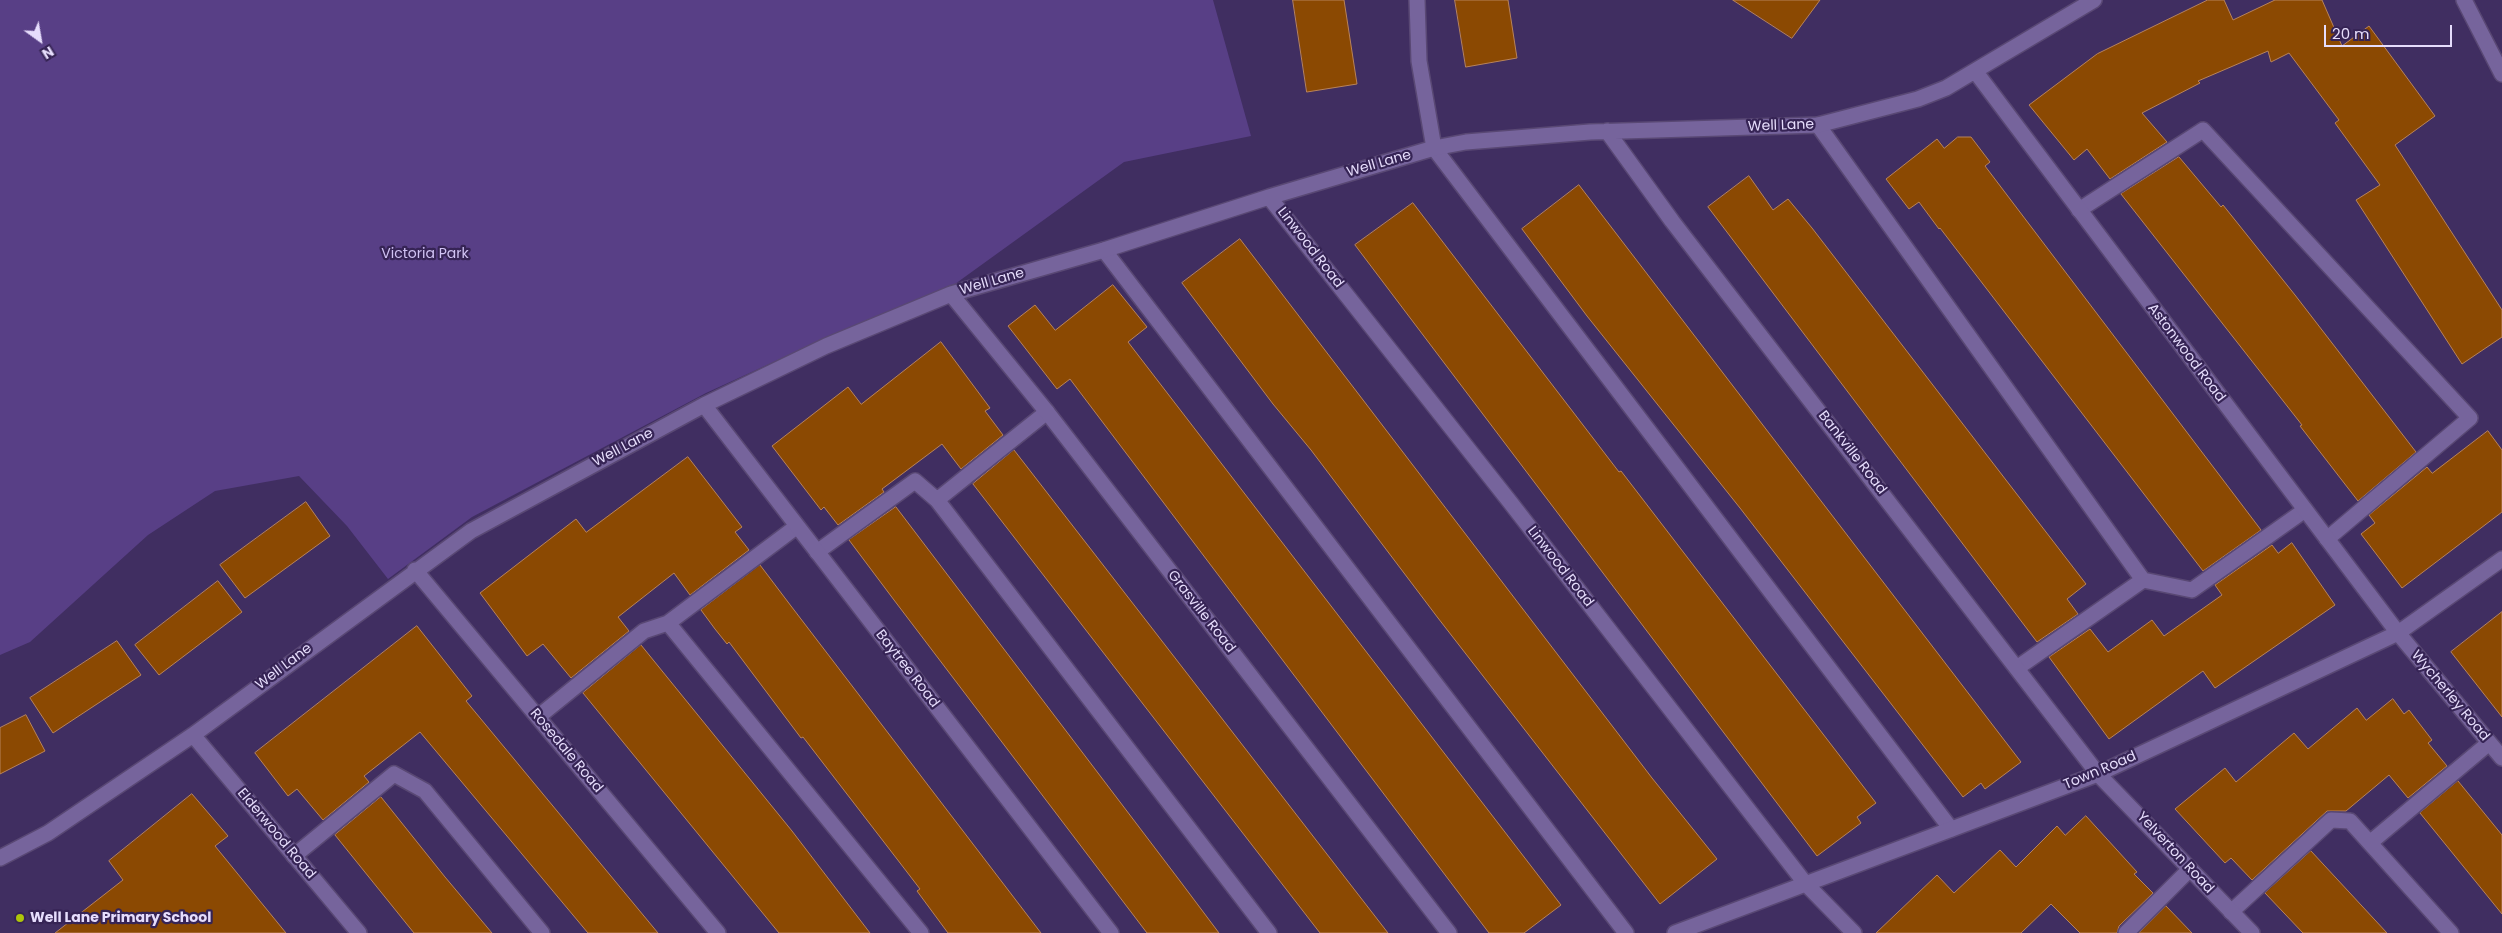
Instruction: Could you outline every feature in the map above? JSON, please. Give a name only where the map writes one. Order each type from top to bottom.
[{"type":"street","points":[[1417,0],[1419,62],[1434,148],[1951,829]]},
{"type":"street","name":"Well Lane","points":[[0,858],[48,833],[192,735],[415,570],[471,531],[704,405],[826,346],[951,294],[1104,250],[1269,197],[1434,148],[1466,142],[1607,131],[1818,125],[1918,99],[1946,88],[2094,0]]},
{"type":"street","points":[[2464,0],[2502,74]]},
{"type":"street","name":"Astonwood Road","points":[[1975,71],[2398,633]]},
{"type":"street","points":[[1818,125],[2143,580],[2192,590],[2305,510]]},
{"type":"street","points":[[2079,210],[2203,130],[2470,418],[2327,539]]},
{"type":"street","name":"Bankville Road","points":[[1607,131],[1672,221],[2098,774]]},
{"type":"street","name":"Linwood Road","points":[[1269,197],[1510,502],[1805,883],[1854,933]]},
{"type":"street","points":[[1104,250],[1626,933]]},
{"type":"street","name":"Grasville Road","points":[[951,294],[1047,412],[1449,933]]},
{"type":"street","name":"Baytree Road","points":[[704,405],[796,527],[1111,933]]},
{"type":"street","points":[[937,500],[1047,412]]},
{"type":"street","points":[[817,552],[915,481],[937,500],[1269,933]]},
{"type":"street","points":[[538,718],[644,631],[668,623],[796,527]]},
{"type":"street","name":"Town Road","points":[[1675,933],[2098,774],[2398,633],[2502,560]]},
{"type":"street","name":"Rosedale Road","points":[[415,570],[718,933]]},
{"type":"street","points":[[2017,668],[2143,580]]},
{"type":"street","points":[[668,623],[921,933]]},
{"type":"street","name":"Wycherley Road","points":[[2398,633],[2502,757]]},
{"type":"street","name":"Elderwood Road","points":[[192,735],[359,933]]},
{"type":"street","points":[[2371,842],[2489,743]]},
{"type":"street","points":[[294,856],[394,774],[425,791],[542,933]]},
{"type":"street","name":"Yelverton Road","points":[[2098,774],[2252,933]]},
{"type":"street","points":[[2231,912],[2331,820],[2350,820],[2451,933]]},
{"type":"street","points":[[2126,933],[2190,869]]},
{"type":"green space","name":"Victoria Park","points":[[0,0],[1213,0],[1251,136],[1124,162],[955,284],[826,338],[706,393],[472,517],[388,579],[347,526],[299,476],[215,491],[148,535],[30,642],[0,655]]},
{"type":"building","points":[[1293,0],[1344,0],[1357,84],[1307,92]]},
{"type":"building","points":[[1455,0],[1508,0],[1517,58],[1466,67]]},
{"type":"building","points":[[1733,0],[1820,0],[1792,38]]},
{"type":"building","points":[[2208,0],[2224,0],[2233,20],[2275,0],[2322,0],[2342,46],[2369,26],[2435,116],[2395,145],[2502,310],[2502,337],[2462,364],[2356,200],[2380,185],[2335,123],[2339,120],[2289,53],[2271,62],[2268,51],[2198,81],[2200,83],[2142,113],[2167,142],[2110,179],[2087,149],[2074,160],[2029,105],[2097,54]]},
{"type":"building","points":[[1958,137],[1971,137],[1990,162],[1985,166],[2261,530],[2203,571],[1919,202],[1909,209],[1886,179],[1937,139],[1944,148]]},
{"type":"building","points":[[2179,157],[2221,207],[2223,205],[2416,452],[2358,501],[2300,426],[2302,425],[2121,194]]},
{"type":"building","points":[[1749,176],[1773,210],[1788,199],[1812,228],[2086,584],[2067,599],[2078,614],[2037,642],[1708,207]]},
{"type":"building","points":[[1579,185],[2021,762],[1985,789],[1981,783],[1963,797],[1740,508],[1587,316],[1522,229]]},
{"type":"building","points":[[1413,203],[1876,803],[1857,817],[1861,823],[1817,856],[1355,245]]},
{"type":"building","points":[[1240,239],[1652,778],[1717,859],[1660,904],[1438,618],[1311,450],[1273,404],[1182,283]]},
{"type":"building","points":[[1113,285],[1147,327],[1128,342],[1561,905],[1524,933],[1489,933],[1070,379],[1057,389],[1008,326],[1035,305],[1055,330]]},
{"type":"building","points":[[941,342],[990,408],[985,411],[1003,435],[961,469],[942,444],[882,489],[884,492],[838,525],[824,507],[821,510],[772,446],[848,387],[861,404]]},
{"type":"building","points":[[2488,431],[2502,450],[2502,512],[2402,588],[2361,534],[2375,523],[2369,515],[2427,467],[2432,473]]},
{"type":"building","points":[[1014,450],[1388,933],[1320,933],[973,484]]},
{"type":"building","points":[[688,457],[742,527],[735,532],[749,550],[690,595],[674,573],[618,617],[629,631],[571,678],[543,644],[527,656],[480,593],[576,519],[586,532]]},
{"type":"building","points":[[306,502],[330,536],[245,598],[220,565]]},
{"type":"building","points":[[896,507],[1219,933],[1147,933],[894,600],[849,540]]},
{"type":"building","points":[[2292,543],[2335,605],[2215,688],[2203,671],[2109,739],[2049,657],[2090,629],[2108,652],[2152,620],[2164,636],[2222,595],[2215,585],[2272,545],[2278,553]]},
{"type":"building","points":[[760,565],[1041,933],[948,933],[917,891],[920,889],[803,737],[801,738],[729,642],[727,644],[715,629],[701,610]]},
{"type":"building","points":[[218,581],[242,612],[159,675],[135,645]]},
{"type":"building","points":[[2502,612],[2502,717],[2451,652]]},
{"type":"building","points":[[417,626],[472,696],[466,701],[658,933],[588,933],[420,732],[364,776],[369,782],[323,820],[297,789],[288,796],[255,753]]},
{"type":"building","points":[[117,641],[141,675],[53,733],[30,698]]},
{"type":"building","points":[[641,645],[792,831],[870,933],[779,933],[583,693]]},
{"type":"building","points":[[2393,699],[2404,714],[2409,710],[2432,740],[2428,743],[2447,766],[2408,798],[2389,775],[2346,811],[2327,811],[2252,880],[2231,858],[2225,863],[2175,809],[2225,768],[2236,782],[2294,733],[2308,749],[2357,708],[2366,720]]},
{"type":"building","points":[[26,715],[45,751],[0,774],[0,728]]},
{"type":"building","points":[[2458,781],[2502,835],[2502,914],[2420,813]]},
{"type":"building","points":[[192,794],[228,836],[215,846],[286,933],[55,933],[123,880],[109,861]]},
{"type":"building","points":[[381,797],[492,933],[414,933],[335,835]]},
{"type":"building","points":[[2086,816],[2137,872],[2134,874],[2153,893],[2119,926],[2117,933],[2080,933],[2051,904],[2021,933],[1876,933],[1937,875],[1954,893],[2000,850],[2016,867],[2057,826],[2065,835]]},
{"type":"building","points":[[2311,851],[2387,933],[2303,933],[2265,893]]},
{"type":"building","points":[[2166,906],[2192,933],[2139,933]]},
{"type":"place","name":"Well Lane Primary School","points":[[20,918]]}]
